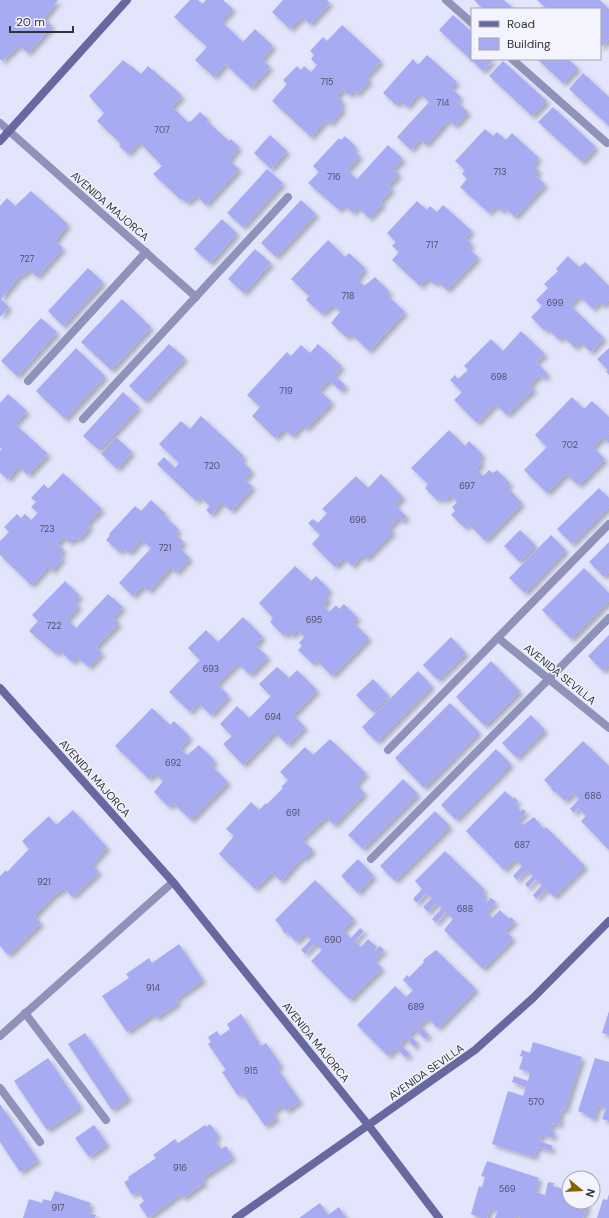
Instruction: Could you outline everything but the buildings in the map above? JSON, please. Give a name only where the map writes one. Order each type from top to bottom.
[{"type":"street","points":[[0,141],[127,0]]},
{"type":"street","points":[[446,0],[471,22]]},
{"type":"street","points":[[513,60],[607,143]]},
{"type":"street","name":"AVENIDA MAJORCA","points":[[0,123],[8,132],[196,297]]},
{"type":"street","points":[[83,419],[288,197]]},
{"type":"street","points":[[28,381],[146,252]]},
{"type":"street","points":[[388,750],[609,524]]},
{"type":"street","points":[[371,859],[609,618]]},
{"type":"street","name":"AVENIDA SEVILLA","points":[[498,638],[609,728]]},
{"type":"street","name":"AVENIDA MAJORCA","points":[[0,688],[173,882],[369,1126],[439,1218]]},
{"type":"street","points":[[0,1036],[173,882]]},
{"type":"street","name":"AVENIDA SEVILLA","points":[[236,1218],[369,1126],[475,1050],[533,998],[609,921]]},
{"type":"street","points":[[25,1013],[106,1120]]},
{"type":"street","points":[[0,1088],[40,1142]]}]
